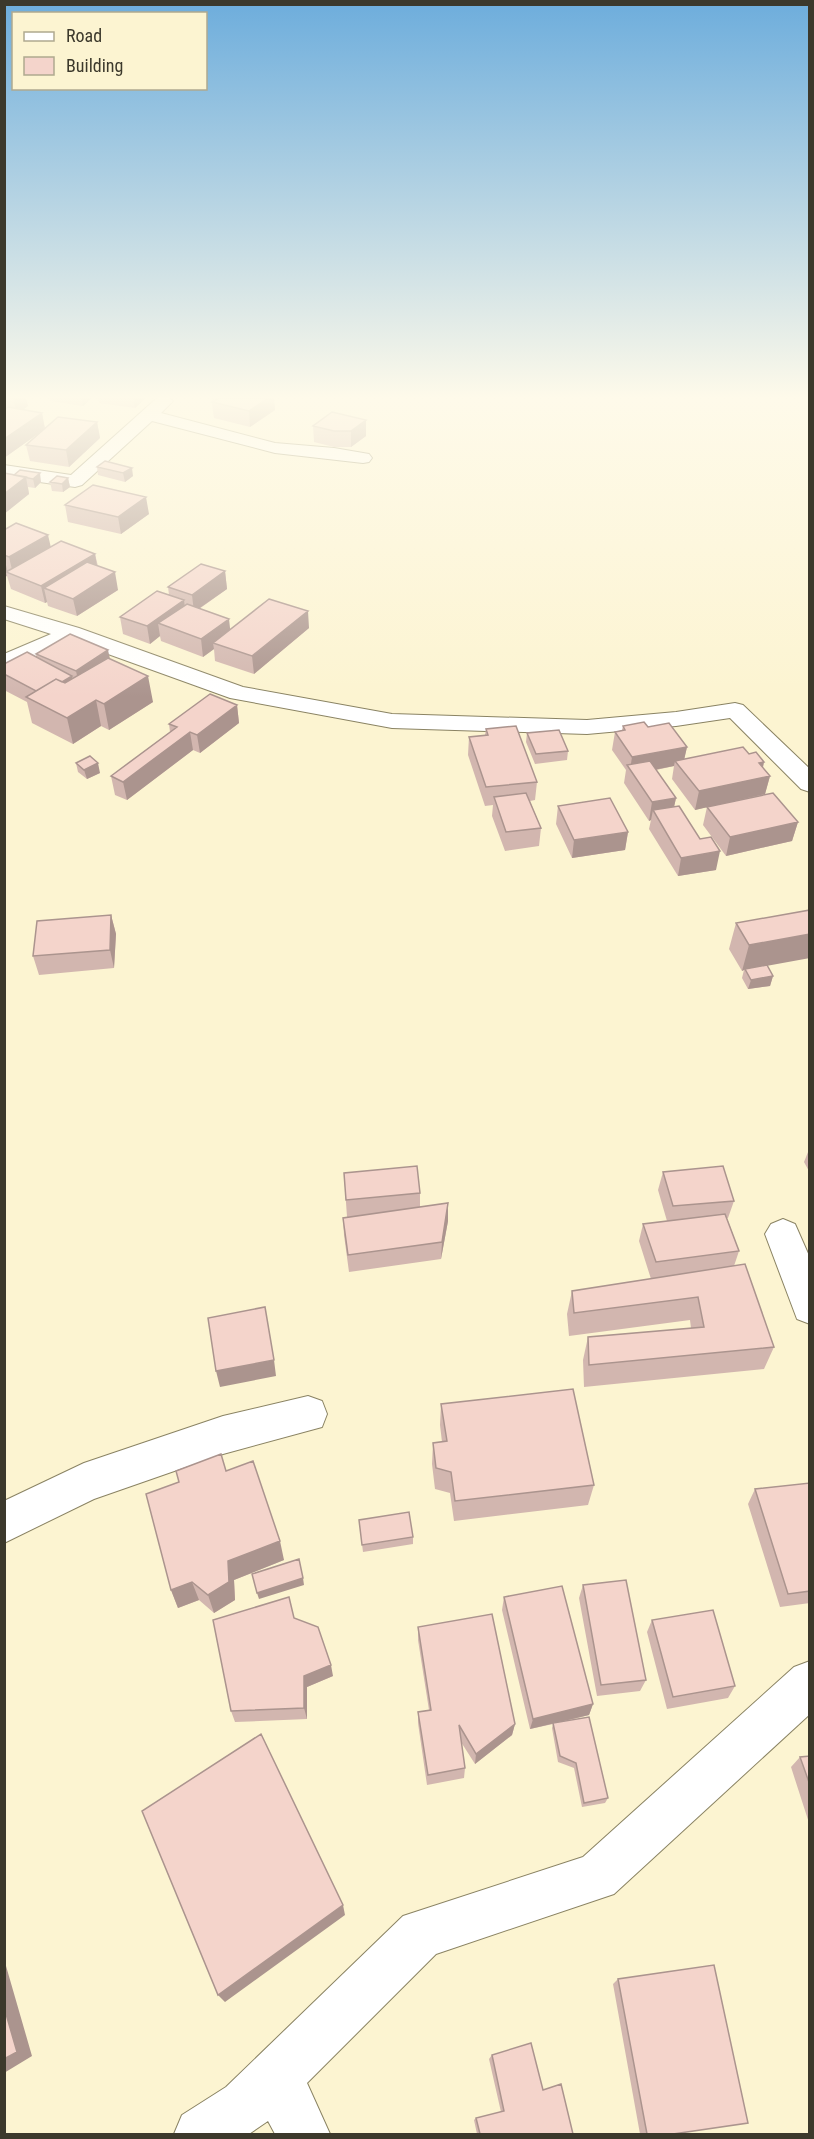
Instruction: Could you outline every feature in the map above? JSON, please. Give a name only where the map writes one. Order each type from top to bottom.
[{"type":"street","points":[[4,612],[71,633],[238,693],[392,721],[587,727],[676,719],[735,710],[810,784]]},
{"type":"street","points":[[4,662],[71,633]]},
{"type":"street","points":[[783,1234],[810,1308]]},
{"type":"street","points":[[4,1523],[84,1483],[224,1435],[308,1414]]},
{"type":"street","points":[[201,2134],[245,2106],[421,1934],[597,1877],[810,1683]]},
{"type":"street","points":[[275,2076],[303,2134]]},
{"type":"building","points":[[75,498],[145,498],[118,517],[65,505]]},
{"type":"building","points":[[16,523],[48,535],[9,557],[4,555],[4,530]]},
{"type":"building","points":[[61,541],[95,554],[41,586],[6,572]]},
{"type":"building","points":[[87,562],[115,572],[73,599],[44,588]]},
{"type":"building","points":[[201,564],[225,571],[192,595],[168,587]]},
{"type":"building","points":[[157,591],[184,600],[147,626],[120,617]]},
{"type":"building","points":[[269,599],[308,611],[252,656],[213,643]]},
{"type":"building","points":[[187,604],[229,619],[201,639],[158,623]]},
{"type":"building","points":[[70,634],[108,650],[76,671],[36,654]]},
{"type":"building","points":[[27,652],[72,676],[62,682],[56,679],[36,691],[4,674],[4,664]]},
{"type":"building","points":[[108,658],[148,676],[104,704],[96,700],[67,718],[26,697],[56,679],[65,683]]},
{"type":"building","points":[[210,694],[237,705],[197,735],[190,732],[123,782],[111,776],[177,727],[169,724]]},
{"type":"building","points":[[644,722],[648,727],[669,723],[687,747],[632,757],[615,732],[625,730],[623,726]]},
{"type":"building","points":[[516,726],[537,782],[486,787],[469,737],[488,735],[486,729]]},
{"type":"building","points":[[559,730],[568,751],[536,754],[527,733]]},
{"type":"building","points":[[743,747],[749,754],[756,752],[764,762],[759,763],[770,776],[699,791],[675,761]]},
{"type":"building","points":[[90,756],[98,763],[84,770],[76,763]]},
{"type":"building","points":[[650,761],[676,798],[652,802],[627,765]]},
{"type":"building","points":[[526,793],[541,828],[506,832],[494,797]]},
{"type":"building","points":[[773,793],[798,822],[730,837],[707,807]]},
{"type":"building","points":[[610,798],[628,832],[574,840],[558,806]]},
{"type":"building","points":[[679,806],[700,839],[711,837],[720,851],[681,858],[653,810]]},
{"type":"building","points":[[810,910],[810,934],[749,945],[736,923]]},
{"type":"building","points":[[111,915],[110,950],[33,956],[37,921]]},
{"type":"building","points":[[767,965],[773,976],[751,980],[745,969]]},
{"type":"building","points":[[417,1166],[420,1193],[346,1200],[344,1173]]},
{"type":"building","points":[[723,1166],[734,1201],[673,1206],[663,1172]]},
{"type":"building","points":[[448,1203],[442,1242],[348,1255],[343,1218]]},
{"type":"building","points":[[725,1214],[739,1251],[656,1262],[643,1224]]},
{"type":"building","points":[[745,1264],[774,1347],[589,1365],[588,1337],[704,1327],[698,1297],[574,1313],[572,1291]]},
{"type":"building","points":[[265,1307],[274,1360],[216,1371],[208,1318]]},
{"type":"building","points":[[573,1389],[594,1485],[455,1501],[451,1472],[436,1468],[433,1443],[447,1441],[441,1404]]},
{"type":"building","points":[[221,1454],[226,1471],[253,1461],[280,1541],[228,1561],[229,1582],[208,1595],[192,1582],[171,1590],[146,1494],[179,1482],[176,1471]]},
{"type":"building","points":[[810,1483],[810,1591],[788,1594],[755,1489]]},
{"type":"building","points":[[409,1512],[413,1537],[362,1545],[359,1520]]},
{"type":"building","points":[[299,1559],[303,1578],[257,1593],[252,1574]]},
{"type":"building","points":[[626,1580],[646,1680],[601,1685],[583,1585]]},
{"type":"building","points":[[562,1586],[593,1704],[533,1719],[504,1597]]},
{"type":"building","points":[[289,1597],[294,1618],[318,1627],[331,1665],[304,1676],[304,1708],[231,1711],[213,1620]]},
{"type":"building","points":[[713,1610],[735,1686],[673,1697],[652,1620]]},
{"type":"building","points":[[492,1614],[515,1724],[476,1754],[459,1725],[465,1768],[428,1775],[418,1712],[431,1710],[418,1627]]},
{"type":"building","points":[[589,1717],[608,1798],[584,1803],[576,1763],[560,1756],[553,1723]]},
{"type":"building","points":[[261,1734],[343,1905],[218,1995],[142,1811]]},
{"type":"building","points":[[810,1756],[810,1785],[800,1757]]},
{"type":"building","points":[[714,1965],[748,2123],[673,2134],[647,2134],[618,1979]]},
{"type":"building","points":[[4,2007],[17,2052],[4,2059]]},
{"type":"building","points":[[531,2043],[543,2090],[561,2084],[573,2134],[480,2134],[476,2118],[504,2111],[492,2055]]}]
